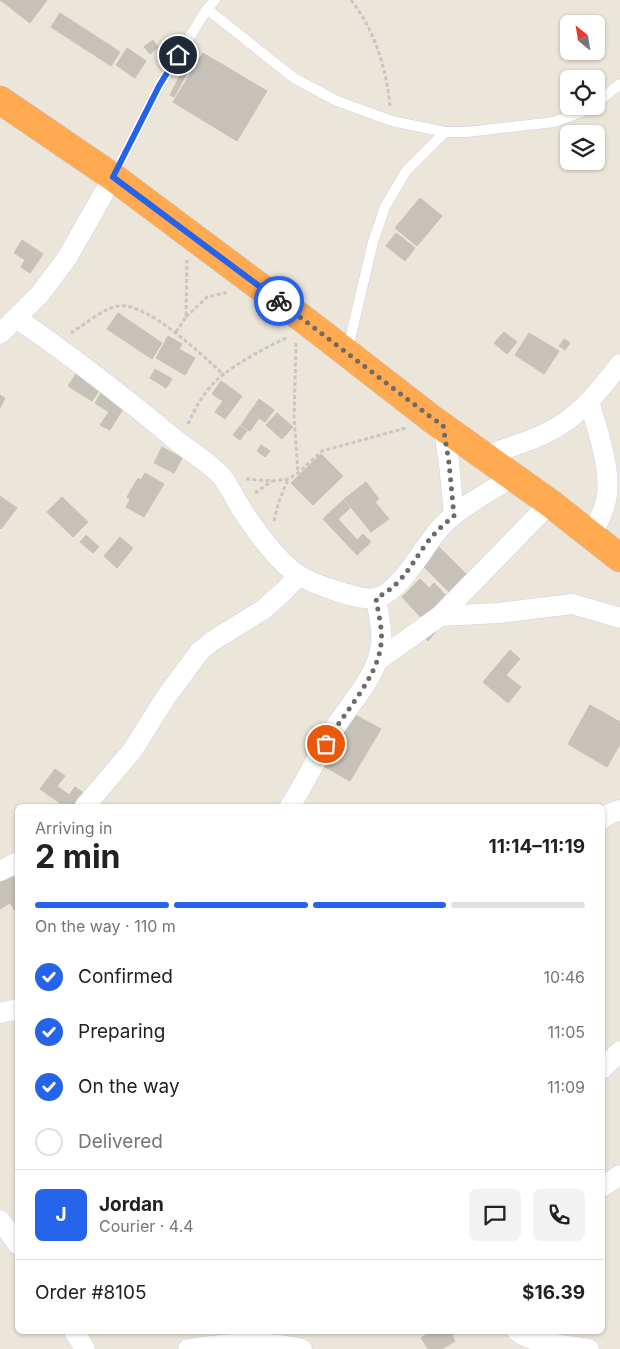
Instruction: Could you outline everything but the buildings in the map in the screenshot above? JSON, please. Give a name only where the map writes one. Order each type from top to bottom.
[{"type":"highway","points":[[0,100],[113,177],[259,286],[304,329],[347,352],[438,422],[550,503],[620,558]]},
{"type":"street","points":[[0,334],[40,294],[67,258],[113,177]]},
{"type":"street","points":[[16,318],[123,396],[222,477],[244,513],[273,551],[299,575],[344,593],[376,598],[387,592],[398,584],[442,526],[512,477]]},
{"type":"street","points":[[484,456],[551,431],[574,416],[618,370]]},
{"type":"street","points":[[589,401],[603,451],[607,485],[606,503],[592,536]]},
{"type":"street","points":[[438,422],[449,463],[454,516]]},
{"type":"street","points":[[378,661],[440,616],[550,503]]},
{"type":"street","points":[[87,804],[132,751],[166,697],[200,651],[214,640],[264,609],[299,575]]},
{"type":"street","points":[[291,804],[308,779],[335,727],[378,661],[381,643],[376,598]]},
{"type":"street","points":[[440,616],[572,604],[620,618]]},
{"type":"street","points":[[605,817],[620,810]]},
{"type":"street","points":[[0,871],[15,864]]},
{"type":"street","points":[[0,1013],[15,1010]]},
{"type":"street","points":[[605,1066],[620,1051]]},
{"type":"street","points":[[605,1185],[620,1175]]},
{"type":"street","points":[[0,1220],[15,1241]]},
{"type":"street","points":[[0,1247],[15,1254]]},
{"type":"street","points":[[76,1334],[85,1349]]},
{"type":"street","points":[[188,1349],[213,1345],[244,1344],[295,1347],[302,1334]]},
{"type":"street","points":[[516,1339],[589,1349]]},
{"type":"lane","points":[[113,177],[159,86],[214,0]]},
{"type":"lane","points":[[207,9],[294,78],[337,101],[392,121],[446,132],[496,130],[554,122],[573,115]]},
{"type":"lane","points":[[605,96],[620,84]]},
{"type":"lane","points":[[347,352],[373,242],[385,206],[406,171],[446,132]]},
{"type":"path","points":[[351,0],[371,32],[382,57],[392,121]]},
{"type":"path","points":[[186,317],[187,232]]},
{"type":"path","points":[[176,332],[186,317],[208,297],[259,286]]},
{"type":"path","points":[[54,344],[104,312],[121,305],[144,313],[176,332],[223,374]]},
{"type":"path","points":[[179,443],[190,419],[204,396],[223,374],[258,352],[304,329]]},
{"type":"path","points":[[298,473],[294,417],[304,329]]},
{"type":"path","points":[[222,477],[272,481],[288,479],[298,473],[322,451],[438,422]]},
{"type":"path","points":[[273,551],[273,526],[278,504],[288,479]]},
{"type":"way so far","points":[[279,301],[443,425],[452,487],[454,516],[428,542],[398,584],[376,598],[381,629],[378,661],[326,744]]},
{"type":"route","points":[[178,55],[159,86],[113,177],[279,301]]}]
